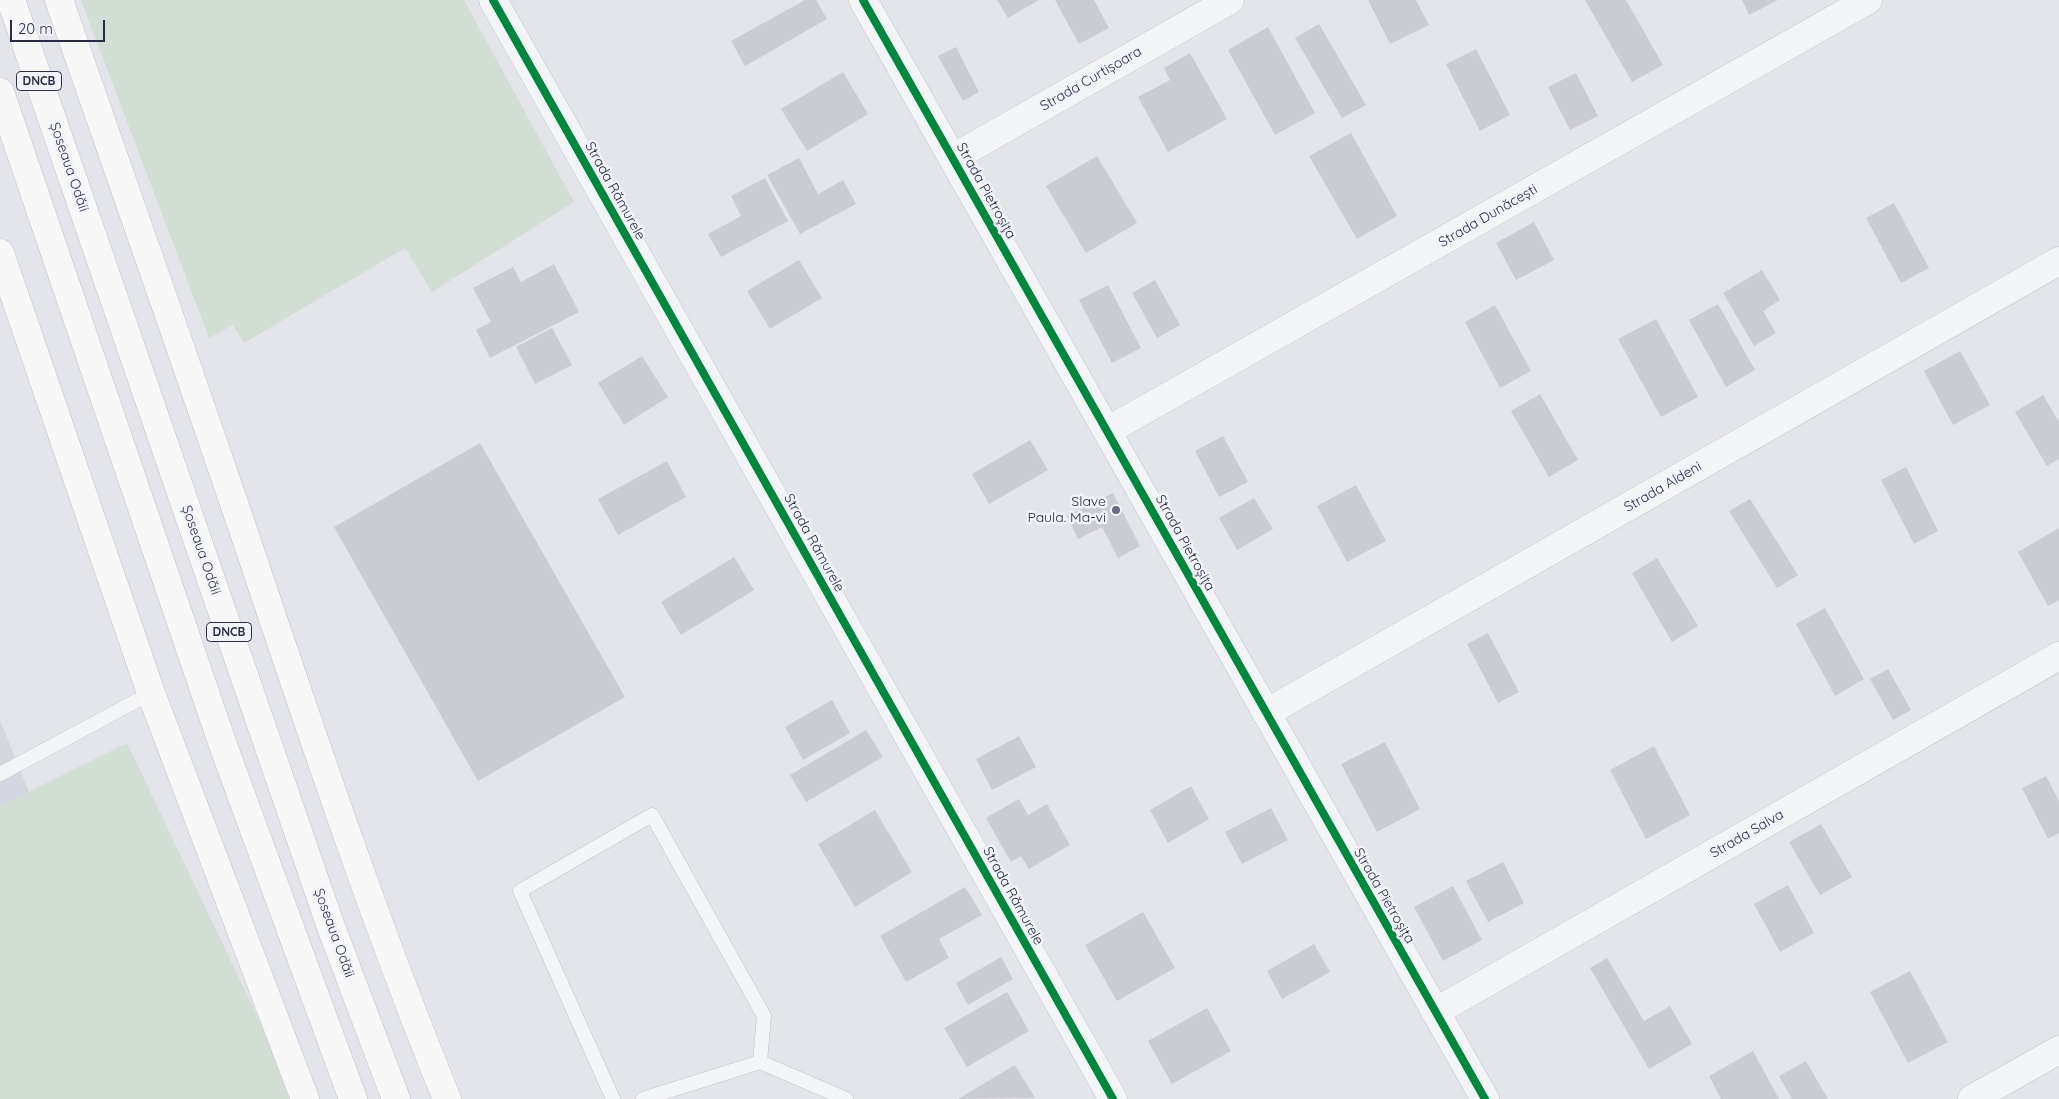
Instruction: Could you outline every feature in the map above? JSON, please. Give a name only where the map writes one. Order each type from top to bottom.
[{"type":"main road","name":"Șoseaua Odăii","points":[[11,0],[331,927],[396,1099]]},
{"type":"main road","points":[[59,0],[309,726],[384,934],[447,1099]]},
{"type":"main road","name":"DNCB","points":[[0,92],[224,748],[353,1099]]},
{"type":"main road","points":[[0,253],[152,692],[304,1099]]},
{"type":"street","name":"Strada Rămurele","points":[[493,0],[1113,1099]]},
{"type":"street","name":"Strada Pietroșița","points":[[863,0],[1485,1099]]},
{"type":"street","name":"Strada Curtișoara","points":[[953,158],[1230,0]]},
{"type":"street","name":"Strada Dunăcești","points":[[1107,431],[1868,0]]},
{"type":"street","name":"Strada Aldeni","points":[[1266,713],[2059,261]]},
{"type":"street","name":"Strada Salva","points":[[1435,1012],[2059,656]]},
{"type":"street","points":[[1972,1099],[2059,1050]]},
{"type":"lane","points":[[0,774],[152,692]]},
{"type":"lane","points":[[613,1099],[520,891],[652,815],[764,1016],[760,1062]]},
{"type":"lane","points":[[643,1099],[760,1062],[846,1099]]},
{"type":"shaded area","points":[[81,0],[464,0],[574,202],[432,292],[405,248],[244,343],[233,325],[209,338]]},
{"type":"shaded area","points":[[0,720],[29,792],[0,806]]},
{"type":"shaded area","points":[[127,743],[298,1099],[0,1099],[0,806]]},
{"type":"building","points":[[805,0],[816,0],[827,19],[745,66],[731,41]]},
{"type":"building","points":[[997,0],[1039,0],[1008,18]]},
{"type":"building","points":[[1055,0],[1094,0],[1109,28],[1079,44]]},
{"type":"building","points":[[1368,0],[1416,0],[1429,25],[1390,44]]},
{"type":"building","points":[[1585,0],[1626,0],[1663,65],[1632,82]]},
{"type":"building","points":[[1742,0],[1778,0],[1749,15]]},
{"type":"building","points":[[1319,24],[1366,105],[1342,118],[1295,38]]},
{"type":"building","points":[[1268,27],[1315,113],[1275,135],[1228,50]]},
{"type":"building","points":[[956,47],[979,92],[963,101],[938,56]]},
{"type":"building","points":[[1476,49],[1510,115],[1480,131],[1446,64]]},
{"type":"building","points":[[1190,53],[1227,119],[1168,152],[1138,97],[1170,80],[1164,68]]},
{"type":"building","points":[[843,72],[868,114],[807,151],[781,109]]},
{"type":"building","points":[[1576,73],[1598,116],[1570,130],[1548,87]]},
{"type":"building","points":[[1351,133],[1397,216],[1357,239],[1309,156]]},
{"type":"building","points":[[1097,156],[1137,223],[1086,253],[1046,186]]},
{"type":"building","points":[[799,158],[818,194],[843,180],[856,204],[800,234],[767,175]]},
{"type":"building","points":[[765,178],[788,221],[721,257],[708,234],[741,216],[731,196]]},
{"type":"building","points":[[1894,203],[1929,268],[1901,283],[1866,218]]},
{"type":"building","points":[[1534,222],[1554,260],[1516,280],[1496,243]]},
{"type":"building","points":[[799,260],[822,298],[770,329],[747,291]]},
{"type":"building","points":[[554,264],[579,312],[490,358],[476,330],[491,322],[473,288],[513,267],[521,282]]},
{"type":"building","points":[[1762,270],[1780,300],[1763,311],[1776,333],[1754,346],[1723,293]]},
{"type":"building","points":[[1155,280],[1180,325],[1157,338],[1132,293]]},
{"type":"building","points":[[1108,285],[1141,348],[1112,363],[1079,300]]},
{"type":"building","points":[[1718,304],[1755,370],[1726,387],[1689,320]]},
{"type":"building","points":[[1495,305],[1531,371],[1500,388],[1465,322]]},
{"type":"building","points":[[1656,319],[1698,397],[1661,417],[1618,339]]},
{"type":"building","points":[[552,328],[572,365],[535,384],[516,347]]},
{"type":"building","points":[[1960,351],[1990,405],[1953,425],[1924,371]]},
{"type":"building","points":[[642,356],[668,397],[624,425],[598,383]]},
{"type":"building","points":[[1540,394],[1578,460],[1549,477],[1511,411]]},
{"type":"building","points":[[2043,395],[2059,422],[2059,459],[2047,466],[2015,412]]},
{"type":"building","points":[[1223,436],[1248,482],[1219,497],[1195,451]]},
{"type":"building","points":[[1030,440],[1048,470],[989,504],[972,474]]},
{"type":"building","points":[[480,443],[625,697],[478,781],[334,527]]},
{"type":"building","points":[[667,461],[686,497],[618,535],[598,499]]},
{"type":"building","points":[[1906,467],[1938,531],[1914,544],[1881,480]]},
{"type":"building","points":[[1356,485],[1386,541],[1347,562],[1317,506]]},
{"type":"building","points":[[1113,493],[1140,546],[1118,558],[1102,527],[1078,539],[1067,516]]},
{"type":"building","points":[[1254,498],[1273,529],[1237,550],[1219,518]]},
{"type":"building","points":[[1750,499],[1798,575],[1777,588],[1729,511]]},
{"type":"building","points":[[2059,528],[2059,600],[2048,606],[2018,552]]},
{"type":"building","points":[[734,557],[754,590],[681,635],[661,602]]},
{"type":"building","points":[[1657,558],[1698,626],[1672,642],[1632,573]]},
{"type":"building","points":[[1825,608],[1864,679],[1835,696],[1796,624]]},
{"type":"building","points":[[1488,633],[1519,692],[1498,703],[1467,644]]},
{"type":"building","points":[[1888,669],[1911,710],[1893,720],[1870,679]]},
{"type":"building","points":[[832,700],[850,733],[803,760],[785,727]]},
{"type":"building","points":[[866,730],[883,757],[806,802],[790,775]]},
{"type":"building","points":[[1019,736],[1036,767],[992,790],[976,759]]},
{"type":"building","points":[[1385,742],[1420,809],[1377,832],[1341,764]]},
{"type":"building","points":[[1654,746],[1690,815],[1646,839],[1610,770]]},
{"type":"building","points":[[2046,776],[2059,801],[2059,833],[2048,839],[2022,788]]},
{"type":"building","points":[[1191,786],[1209,819],[1168,843],[1150,810]]},
{"type":"building","points":[[1019,799],[1028,815],[1047,804],[1070,845],[1029,869],[1021,856],[1011,862],[986,818]]},
{"type":"building","points":[[1271,808],[1288,840],[1242,864],[1225,832]]},
{"type":"building","points":[[875,810],[912,872],[855,907],[818,844]]},
{"type":"building","points":[[1821,824],[1852,877],[1820,895],[1789,842]]},
{"type":"building","points":[[1503,862],[1524,903],[1488,922],[1466,881]]},
{"type":"building","points":[[1788,885],[1814,933],[1780,952],[1754,904]]},
{"type":"building","points":[[1453,886],[1482,940],[1443,961],[1414,907]]},
{"type":"building","points":[[965,887],[982,915],[939,939],[949,958],[906,982],[880,936]]},
{"type":"building","points":[[1143,912],[1175,968],[1117,1001],[1085,945]]},
{"type":"building","points":[[1314,944],[1330,972],[1282,999],[1267,971]]},
{"type":"building","points":[[1001,957],[1013,979],[968,1005],[956,983]]},
{"type":"building","points":[[1607,958],[1644,1021],[1670,1006],[1692,1044],[1649,1069],[1590,968]]},
{"type":"building","points":[[1910,971],[1948,1042],[1908,1063],[1870,992]]},
{"type":"building","points":[[1007,992],[1029,1031],[967,1067],[944,1028]]},
{"type":"building","points":[[1207,1008],[1231,1051],[1172,1084],[1148,1041]]},
{"type":"building","points":[[1753,1051],[1779,1099],[1721,1099],[1709,1076]]},
{"type":"building","points":[[1806,1061],[1828,1099],[1792,1099],[1779,1076]]},
{"type":"building","points":[[1015,1065],[1035,1098],[958,1099]]},
{"type":"cycle path","points":[[493,0],[1113,1099]]},
{"type":"cycle path","points":[[863,0],[1485,1099]]},
{"type":"place","name":"Slave Paula. Ma-vi","points":[[1116,510]]}]
